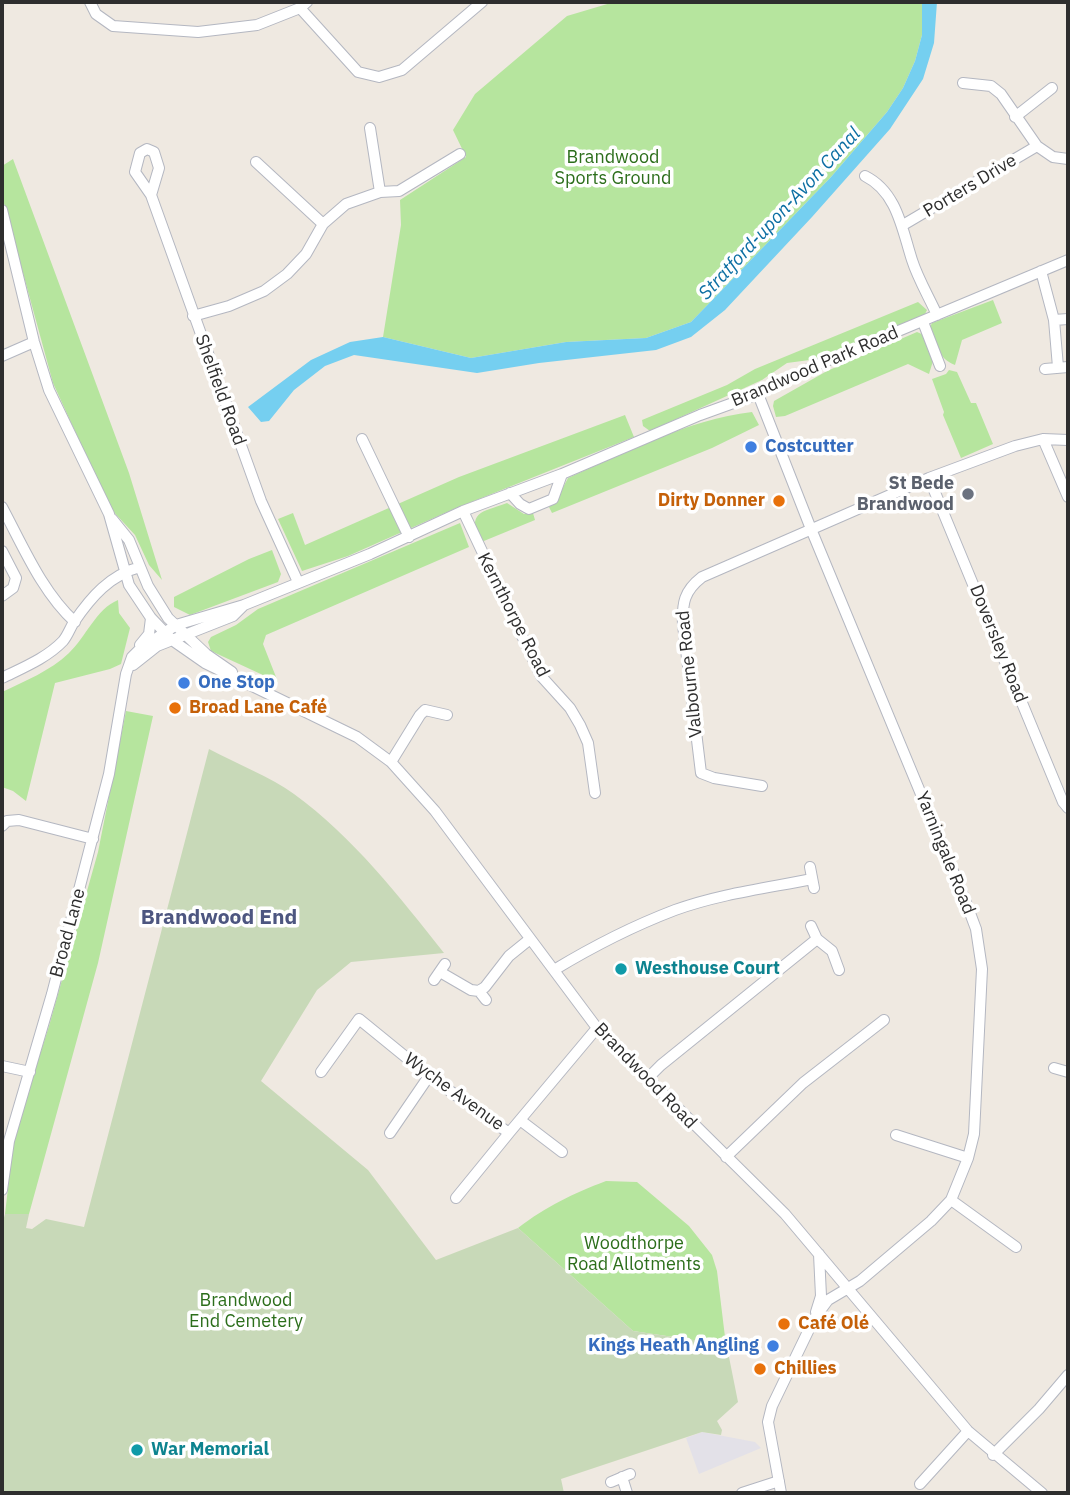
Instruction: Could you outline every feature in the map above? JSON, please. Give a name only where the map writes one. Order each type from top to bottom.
[{"type":"street","points":[[90,2],[96,14],[113,26],[198,32],[243,28],[303,5],[358,72],[379,77],[402,70],[482,2]]},
{"type":"street","points":[[963,83],[991,86],[1001,94],[1037,146],[1053,157],[1068,159]]},
{"type":"street","points":[[1015,117],[1052,88]]},
{"type":"street","points":[[370,128],[380,192]]},
{"type":"street","name":"Porters Drive","points":[[903,225],[1037,146]]},
{"type":"street","points":[[193,316],[229,306],[264,291],[287,274],[306,254],[323,224],[346,204],[380,192],[399,191],[460,154]]},
{"type":"street","points":[[256,162],[323,224]]},
{"type":"street","points":[[865,176],[875,181],[886,193],[903,225],[912,261],[937,315]]},
{"type":"street","name":"Shelfield Road","points":[[151,195],[261,500],[298,582]]},
{"type":"street","points":[[2,210],[34,342],[50,390],[109,514],[124,572],[151,618],[176,636]]},
{"type":"street","name":"Brandwood Park Road","points":[[177,625],[244,605],[409,537],[463,511],[562,474],[700,415],[758,394],[817,365],[1068,260]]},
{"type":"street","points":[[1041,271],[1063,367],[1045,369]]},
{"type":"street","points":[[1054,320],[1068,319]]},
{"type":"street","points":[[923,322],[940,366]]},
{"type":"street","points":[[2,356],[34,342]]},
{"type":"street","name":"Yarningale Road","points":[[758,394],[976,929],[982,970],[974,1133],[968,1158],[951,1200],[860,1281],[828,1300],[814,1319]]},
{"type":"street","points":[[362,439],[409,537]]},
{"type":"street","points":[[1043,439],[1068,497]]},
{"type":"street","name":"Valbourne Road","points":[[762,786],[714,778],[701,773],[683,625],[682,604],[686,592],[702,577],[929,478],[1015,446],[1043,439],[1068,440]]},
{"type":"street","points":[[510,493],[529,509],[553,499],[562,474]]},
{"type":"street","name":"Doversley Road","points":[[929,478],[1063,802],[1068,808]]},
{"type":"street","points":[[2,507],[50,593],[75,622]]},
{"type":"street","name":"Kernthorpe Road","points":[[463,511],[541,676],[570,708],[580,725],[588,743],[596,793]]},
{"type":"street","name":"Brandwood Road","points":[[109,514],[128,540],[159,604],[177,625],[176,636]]},
{"type":"street","points":[[2,551],[16,578],[13,588],[2,596]]},
{"type":"street","points":[[2,678],[52,651],[65,638],[102,587],[124,572],[140,567]]},
{"type":"street","name":"Brandwood Park Road","points":[[176,636],[233,616],[244,605]]},
{"type":"street","name":"Broad Lane","points":[[2,1190],[9,1141],[30,1072],[109,774],[126,674],[136,649],[149,634],[151,618]]},
{"type":"street","points":[[132,657],[176,636]]},
{"type":"street","points":[[126,674],[136,661],[176,636]]},
{"type":"street","name":"Brandwood Road","points":[[176,636],[240,679]]},
{"type":"street","name":"Brandwood Road","points":[[176,636],[205,663],[356,737],[391,762],[435,811],[597,1028],[785,1214],[968,1431],[993,1455],[1042,1493]]},
{"type":"street","points":[[391,762],[425,710],[447,715]]},
{"type":"street","points":[[2,825],[7,821],[19,820],[93,839]]},
{"type":"street","points":[[554,970],[590,949],[676,910],[713,899],[813,883],[810,867]]},
{"type":"street","points":[[811,926],[817,939],[832,951],[839,970]]},
{"type":"street","points":[[439,972],[471,990],[478,991],[485,987],[509,956],[530,939]]},
{"type":"street","points":[[647,1079],[817,939]]},
{"type":"street","points":[[478,991],[486,1000]]},
{"type":"street","name":"Wyche Avenue","points":[[321,1072],[359,1019],[429,1076],[509,1133],[597,1028]]},
{"type":"street","points":[[726,1157],[803,1083],[884,1020]]},
{"type":"street","points":[[2,1066],[30,1072]]},
{"type":"street","points":[[1054,1068],[1068,1072]]},
{"type":"street","points":[[390,1133],[429,1076]]},
{"type":"street","points":[[520,1120],[562,1152]]},
{"type":"street","points":[[456,1198],[509,1133]]},
{"type":"street","points":[[896,1135],[968,1158]]},
{"type":"street","points":[[951,1200],[1016,1247]]},
{"type":"street","points":[[781,1493],[768,1422],[772,1406],[814,1319],[821,1296],[818,1252]]},
{"type":"street","points":[[993,1455],[1068,1375]]},
{"type":"street","points":[[920,1484],[968,1431]]},
{"type":"street","points":[[611,1482],[626,1476],[627,1493]]},
{"type":"street","points":[[742,1493],[779,1481]]},
{"type":"shaded area","points":[[702,1432],[755,1442],[761,1448],[699,1474],[686,1438]]},
{"type":"green space","name":"Brandwood Sports Ground","points":[[614,2],[922,2],[922,35],[915,61],[903,88],[887,112],[831,177],[691,322],[646,338],[566,342],[471,358],[383,337],[401,225],[400,200],[466,157],[453,130],[475,94],[567,16]]},
{"type":"green space","points":[[13,159],[129,473],[162,580],[149,565],[135,535],[110,508],[53,383],[2,196],[2,166]]},
{"type":"green space","points":[[993,300],[1002,323],[962,340],[955,365],[945,359],[929,329],[932,323]]},
{"type":"green space","points":[[918,302],[927,310],[924,316],[817,359],[787,363],[762,380],[650,431],[643,426],[642,420],[727,385],[755,369]]},
{"type":"green space","points":[[917,332],[924,335],[933,361],[929,374],[908,364],[785,416],[776,417],[774,401],[827,371]]},
{"type":"green space","points":[[949,370],[957,372],[971,403],[976,403],[993,444],[961,458],[932,379],[946,374]]},
{"type":"green space","points":[[752,412],[759,425],[712,448],[552,513],[549,507],[556,501],[568,478],[681,430],[704,422]]},
{"type":"green space","points":[[625,415],[634,437],[454,509],[348,556],[302,571],[278,519],[293,513],[305,545],[459,477]]},
{"type":"green space","points":[[507,503],[524,514],[533,513],[535,520],[479,543],[476,519],[483,512]]},
{"type":"green space","points":[[460,523],[469,547],[266,635],[263,644],[278,682],[211,651],[208,642],[211,637],[236,625],[258,609]]},
{"type":"green space","points":[[272,550],[281,574],[278,582],[190,615],[174,607],[174,597]]},
{"type":"green space","points":[[118,600],[119,613],[130,628],[121,664],[55,683],[26,801],[2,787],[2,692],[62,659],[103,610]]},
{"type":"green space","points":[[126,711],[153,716],[98,963],[29,1214],[5,1214],[14,1136],[49,1026],[98,852]]},
{"type":"green space","name":"Brandwood End Cemetery","points":[[209,749],[275,782],[316,811],[356,848],[444,953],[351,962],[317,990],[261,1081],[368,1170],[436,1260],[518,1228],[633,1331],[707,1342],[725,1337],[738,1402],[717,1421],[722,1430],[721,1435],[702,1432],[561,1479],[564,1493],[2,1493],[2,1225],[5,1214],[29,1214],[26,1228],[32,1229],[46,1219],[84,1227]]},
{"type":"green space","name":"Woodthorpe Road Allotments","points":[[606,1181],[637,1182],[689,1226],[712,1255],[717,1271],[725,1337],[707,1342],[633,1331],[518,1228],[560,1201]]},
{"type":"water","points":[[922,2],[937,2],[934,43],[923,79],[890,129],[725,310],[691,337],[656,350],[477,373],[354,355],[325,366],[294,390],[269,421],[261,422],[248,407],[311,360],[350,342],[383,337],[471,358],[566,342],[646,338],[691,322],[831,177],[887,112],[903,88],[915,61],[922,35]]},
{"type":"place","name":"Costcutter","points":[[751,447]]},
{"type":"place","name":"St Bede Brandwood","points":[[968,494]]},
{"type":"place","name":"Dirty Donner","points":[[779,501]]},
{"type":"place","name":"One Stop","points":[[184,683]]},
{"type":"place","name":"Broad Lane Café","points":[[175,708]]},
{"type":"place","name":"Westhouse Court","points":[[621,969]]},
{"type":"place","name":"Café Olé","points":[[784,1324]]},
{"type":"place","name":"Kings Heath Angling","points":[[773,1346]]},
{"type":"place","name":"Chillies","points":[[760,1369]]},
{"type":"place","name":"War Memorial","points":[[137,1450]]},
{"type":"district","name":"Brandwood End","points":[[219,918]]},
{"type":"water label","name":"Stratford-upon-Avon Canal","points":[[780,214]]}]
